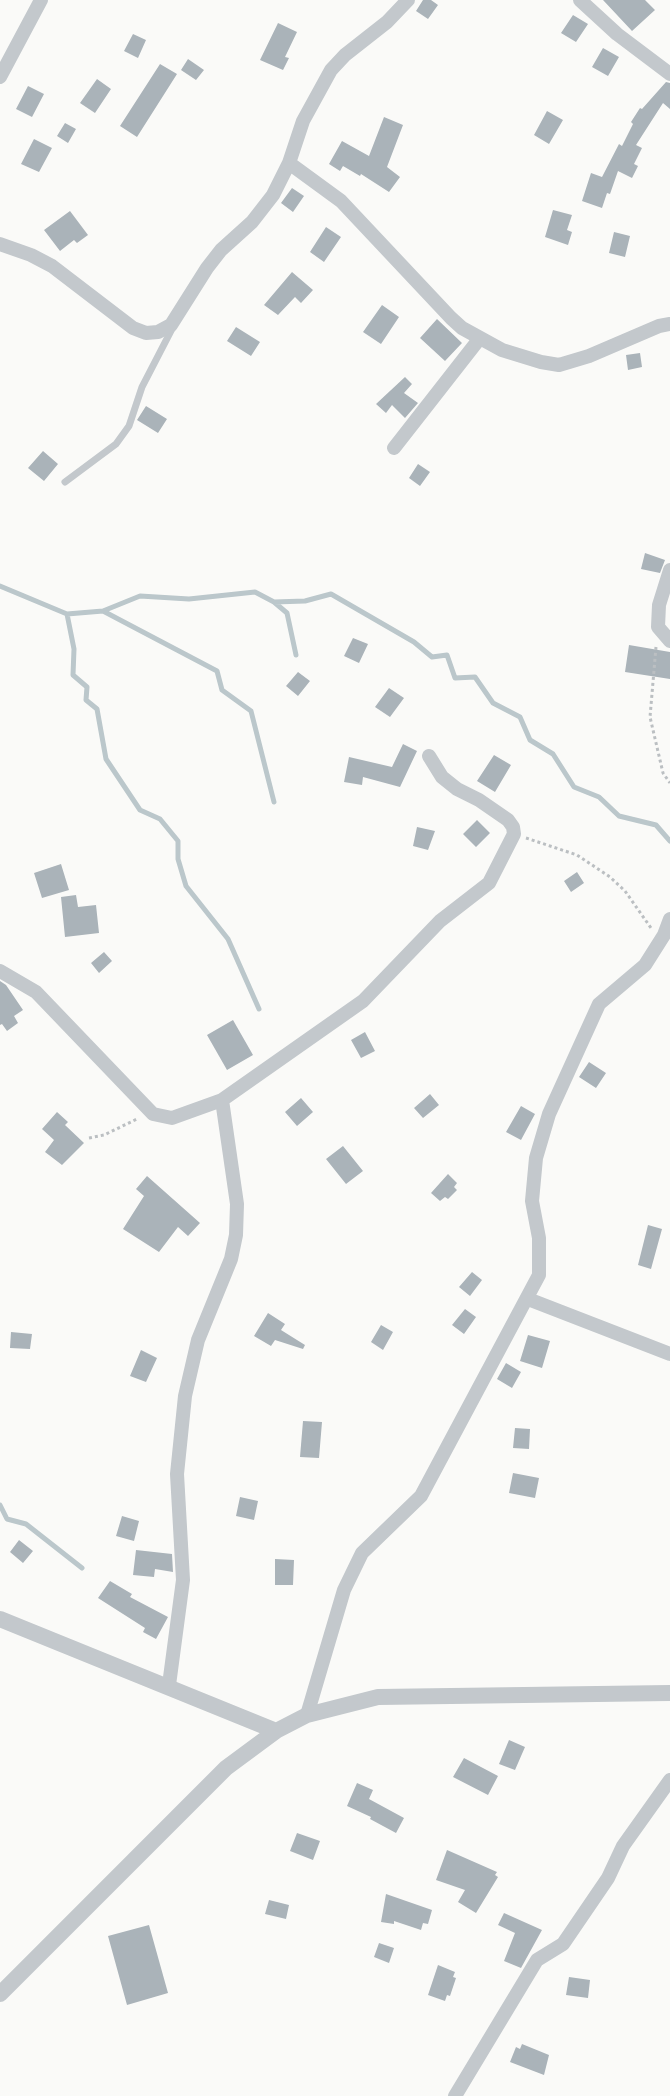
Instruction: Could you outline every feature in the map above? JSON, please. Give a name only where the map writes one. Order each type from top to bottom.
[{"type":"street","points":[[0,77],[41,0]]},
{"type":"street","points":[[0,244],[31,255],[52,266],[133,327],[146,333],[158,332],[171,325],[214,260],[263,210],[289,163],[303,121],[331,70],[345,55],[387,22],[408,0]]},
{"type":"street","points":[[579,0],[670,75]]},
{"type":"street","points":[[289,163],[341,201],[451,318],[502,350],[542,363],[559,365],[589,356],[659,326],[670,324]]},
{"type":"street","points":[[394,448],[480,338]]},
{"type":"street","points":[[670,570],[659,605],[658,627],[670,640]]},
{"type":"street","points":[[0,971],[36,992],[153,1114],[172,1118],[222,1100],[363,1000],[440,921],[489,883],[514,834],[508,820],[479,800],[457,789],[442,777],[429,756]]},
{"type":"street","points":[[307,1715],[344,1590],[362,1553],[421,1496],[539,1275],[539,1238],[532,1201],[536,1158],[549,1114],[599,1004],[645,965],[664,936],[670,919]]},
{"type":"street","points":[[169,1685],[183,1580],[177,1474],[185,1396],[198,1340],[231,1259],[236,1235],[237,1204],[222,1100]]},
{"type":"street","points":[[528,1299],[670,1354]]},
{"type":"street","points":[[0,1619],[169,1685],[276,1731]]},
{"type":"street","points":[[0,1994],[226,1768],[276,1731],[307,1715],[378,1697],[670,1693]]},
{"type":"street","points":[[455,2096],[537,1960],[563,1944],[608,1878],[622,1845],[670,1780]]},
{"type":"lane","points":[[65,482],[116,444],[129,426],[142,387],[180,314]]},
{"type":"path","points":[[658,627],[650,717],[663,773],[670,783]]},
{"type":"path","points":[[514,834],[577,855],[626,891],[654,932],[664,936]]},
{"type":"path","points":[[89,1138],[104,1135],[128,1121],[153,1114]]},
{"type":"building","points":[[423,0],[431,0],[438,5],[428,19],[416,11]]},
{"type":"building","points":[[603,0],[645,0],[655,10],[632,31]]},
{"type":"building","points":[[573,15],[588,24],[576,42],[561,33]]},
{"type":"building","points":[[278,23],[297,32],[285,57],[289,58],[283,70],[260,60]]},
{"type":"building","points":[[133,34],[146,40],[138,58],[124,51]]},
{"type":"building","points":[[603,48],[619,57],[608,76],[592,67]]},
{"type":"building","points":[[188,59],[204,70],[196,80],[181,70]]},
{"type":"building","points":[[160,64],[177,74],[137,137],[120,126]]},
{"type":"building","points":[[97,79],[111,89],[95,113],[80,103]]},
{"type":"building","points":[[666,82],[670,83],[670,109],[663,103],[636,145],[642,148],[634,164],[638,166],[632,178],[618,171],[602,208],[582,201],[591,173],[602,177],[619,144],[622,146],[633,124],[631,122],[640,108],[642,109]]},
{"type":"building","points":[[28,86],[44,94],[32,117],[16,109]]},
{"type":"building","points":[[547,111],[563,120],[549,144],[534,135]]},
{"type":"building","points":[[384,117],[403,125],[387,167],[400,177],[389,192],[361,174],[360,176],[343,166],[340,171],[329,164],[342,141],[369,156]]},
{"type":"building","points":[[65,123],[76,129],[68,143],[57,136]]},
{"type":"building","points":[[34,139],[52,148],[39,172],[21,164]]},
{"type":"building","points":[[292,188],[304,196],[293,212],[281,203]]},
{"type":"building","points":[[553,210],[572,215],[567,230],[572,232],[568,245],[545,237]]},
{"type":"building","points":[[70,211],[88,235],[77,243],[74,240],[60,251],[44,230]]},
{"type":"building","points":[[326,227],[341,237],[324,262],[310,252]]},
{"type":"building","points":[[614,232],[630,236],[625,257],[609,253]]},
{"type":"building","points":[[292,272],[313,290],[301,303],[295,297],[278,315],[264,305]]},
{"type":"building","points":[[382,305],[399,317],[381,344],[363,332]]},
{"type":"building","points":[[437,319],[462,343],[445,361],[420,338]]},
{"type":"building","points":[[236,327],[260,342],[251,356],[227,341]]},
{"type":"building","points":[[640,353],[642,367],[628,370],[626,355]]},
{"type":"building","points":[[405,377],[412,384],[404,393],[418,403],[405,418],[392,405],[386,413],[376,404]]},
{"type":"building","points":[[146,406],[167,419],[158,433],[137,420]]},
{"type":"building","points":[[43,451],[58,464],[44,481],[28,468]]},
{"type":"building","points":[[418,464],[430,472],[420,486],[409,478]]},
{"type":"building","points":[[645,553],[665,560],[660,573],[641,569]]},
{"type":"building","points":[[353,638],[368,644],[359,663],[344,656]]},
{"type":"building","points":[[629,645],[670,652],[670,679],[625,672]]},
{"type":"building","points":[[298,672],[310,681],[298,696],[286,686]]},
{"type":"building","points":[[389,688],[404,698],[390,717],[375,707]]},
{"type":"building","points":[[403,744],[417,751],[400,787],[363,777],[362,785],[344,782],[349,757],[392,767]]},
{"type":"building","points":[[494,755],[511,765],[495,792],[477,781]]},
{"type":"building","points":[[477,820],[490,833],[476,847],[463,834]]},
{"type":"building","points":[[417,827],[435,831],[428,850],[413,846]]},
{"type":"building","points":[[61,864],[69,890],[42,898],[34,873]]},
{"type":"building","points":[[577,872],[584,883],[571,892],[564,881]]},
{"type":"building","points":[[76,895],[78,907],[96,905],[99,933],[65,937],[61,897]]},
{"type":"building","points":[[104,952],[112,961],[99,973],[91,963]]},
{"type":"building","points":[[0,981],[6,985],[23,1010],[14,1016],[18,1023],[7,1031],[2,1024],[0,1025]]},
{"type":"building","points":[[233,1020],[253,1055],[227,1070],[207,1035]]},
{"type":"building","points":[[365,1032],[375,1051],[361,1058],[351,1040]]},
{"type":"building","points":[[589,1062],[606,1073],[596,1088],[579,1077]]},
{"type":"building","points":[[430,1094],[439,1105],[423,1118],[414,1108]]},
{"type":"building","points":[[301,1098],[313,1112],[297,1126],[285,1112]]},
{"type":"building","points":[[521,1106],[535,1114],[521,1140],[506,1132]]},
{"type":"building","points":[[57,1112],[68,1122],[65,1125],[84,1143],[62,1165],[45,1152],[54,1140],[42,1129]]},
{"type":"building","points":[[343,1146],[363,1171],[346,1184],[326,1159]]},
{"type":"building","points":[[448,1174],[457,1183],[454,1187],[457,1190],[448,1199],[445,1197],[440,1201],[431,1193]]},
{"type":"building","points":[[147,1176],[200,1223],[188,1236],[178,1227],[159,1252],[123,1229],[144,1196],[136,1189]]},
{"type":"building","points":[[648,1225],[662,1229],[651,1269],[638,1265]]},
{"type":"building","points":[[472,1272],[482,1280],[470,1296],[459,1287]]},
{"type":"building","points":[[465,1309],[476,1317],[464,1334],[452,1325]]},
{"type":"building","points":[[268,1313],[285,1324],[281,1330],[305,1345],[303,1349],[275,1340],[271,1346],[254,1336]]},
{"type":"building","points":[[381,1325],[393,1332],[383,1350],[371,1342]]},
{"type":"building","points":[[11,1332],[32,1334],[30,1349],[10,1348]]},
{"type":"building","points":[[528,1335],[550,1341],[542,1368],[520,1361]]},
{"type":"building","points":[[141,1350],[157,1358],[146,1382],[130,1376]]},
{"type":"building","points":[[506,1363],[521,1372],[512,1388],[497,1379]]},
{"type":"building","points":[[303,1421],[322,1422],[319,1458],[300,1457]]},
{"type":"building","points":[[515,1428],[530,1429],[529,1449],[513,1448]]},
{"type":"building","points":[[513,1473],[539,1478],[535,1498],[509,1493]]},
{"type":"building","points":[[240,1497],[258,1501],[254,1520],[236,1516]]},
{"type":"building","points":[[122,1516],[139,1521],[134,1541],[116,1536]]},
{"type":"building","points":[[19,1540],[33,1551],[23,1563],[10,1552]]},
{"type":"building","points":[[136,1550],[172,1554],[173,1572],[155,1569],[154,1577],[133,1575]]},
{"type":"building","points":[[275,1559],[294,1560],[293,1585],[275,1585]]},
{"type":"building","points":[[110,1581],[132,1594],[130,1597],[168,1617],[156,1639],[143,1632],[145,1628],[98,1598]]},
{"type":"building","points":[[509,1740],[525,1747],[515,1770],[499,1764]]},
{"type":"building","points":[[464,1758],[498,1776],[488,1795],[453,1777]]},
{"type":"building","points":[[357,1783],[373,1790],[369,1799],[404,1818],[396,1833],[370,1819],[371,1817],[347,1806]]},
{"type":"building","points":[[297,1833],[320,1841],[313,1860],[290,1851]]},
{"type":"building","points":[[447,1850],[497,1872],[495,1875],[498,1877],[476,1913],[458,1902],[465,1890],[436,1880]]},
{"type":"building","points":[[386,1894],[432,1910],[428,1924],[423,1923],[421,1930],[394,1921],[394,1924],[381,1922]]},
{"type":"building","points":[[269,1900],[289,1905],[286,1919],[265,1914]]},
{"type":"building","points":[[504,1913],[542,1930],[521,1968],[504,1961],[515,1933],[498,1925]]},
{"type":"building","points":[[149,1925],[168,1993],[127,2005],[108,1936]]},
{"type":"building","points":[[379,1943],[394,1948],[389,1963],[374,1957]]},
{"type":"building","points":[[438,1965],[455,1972],[453,1977],[456,1978],[450,1996],[447,1995],[445,2001],[428,1995]]},
{"type":"building","points":[[569,1977],[590,1980],[588,1998],[566,1995]]},
{"type":"building","points":[[522,2044],[549,2055],[544,2075],[510,2062],[516,2047],[520,2049]]},
{"type":"waterway","points":[[0,586],[67,614],[103,611],[140,596],[189,599],[255,592],[274,602],[305,601],[331,594],[414,642],[432,657],[447,655],[455,678],[475,677],[493,703],[520,717],[530,740],[553,754],[574,787],[599,797],[619,816],[656,825],[670,841]]},
{"type":"waterway","points":[[274,602],[287,613],[296,655]]},
{"type":"waterway","points":[[103,611],[217,671],[222,690],[251,711],[274,802]]},
{"type":"waterway","points":[[67,614],[74,649],[73,675],[87,687],[86,700],[97,709],[106,759],[140,810],[160,819],[178,841],[178,859],[186,886],[228,939],[259,1009]]},
{"type":"waterway","points":[[0,1505],[7,1519],[26,1524],[82,1568]]}]
